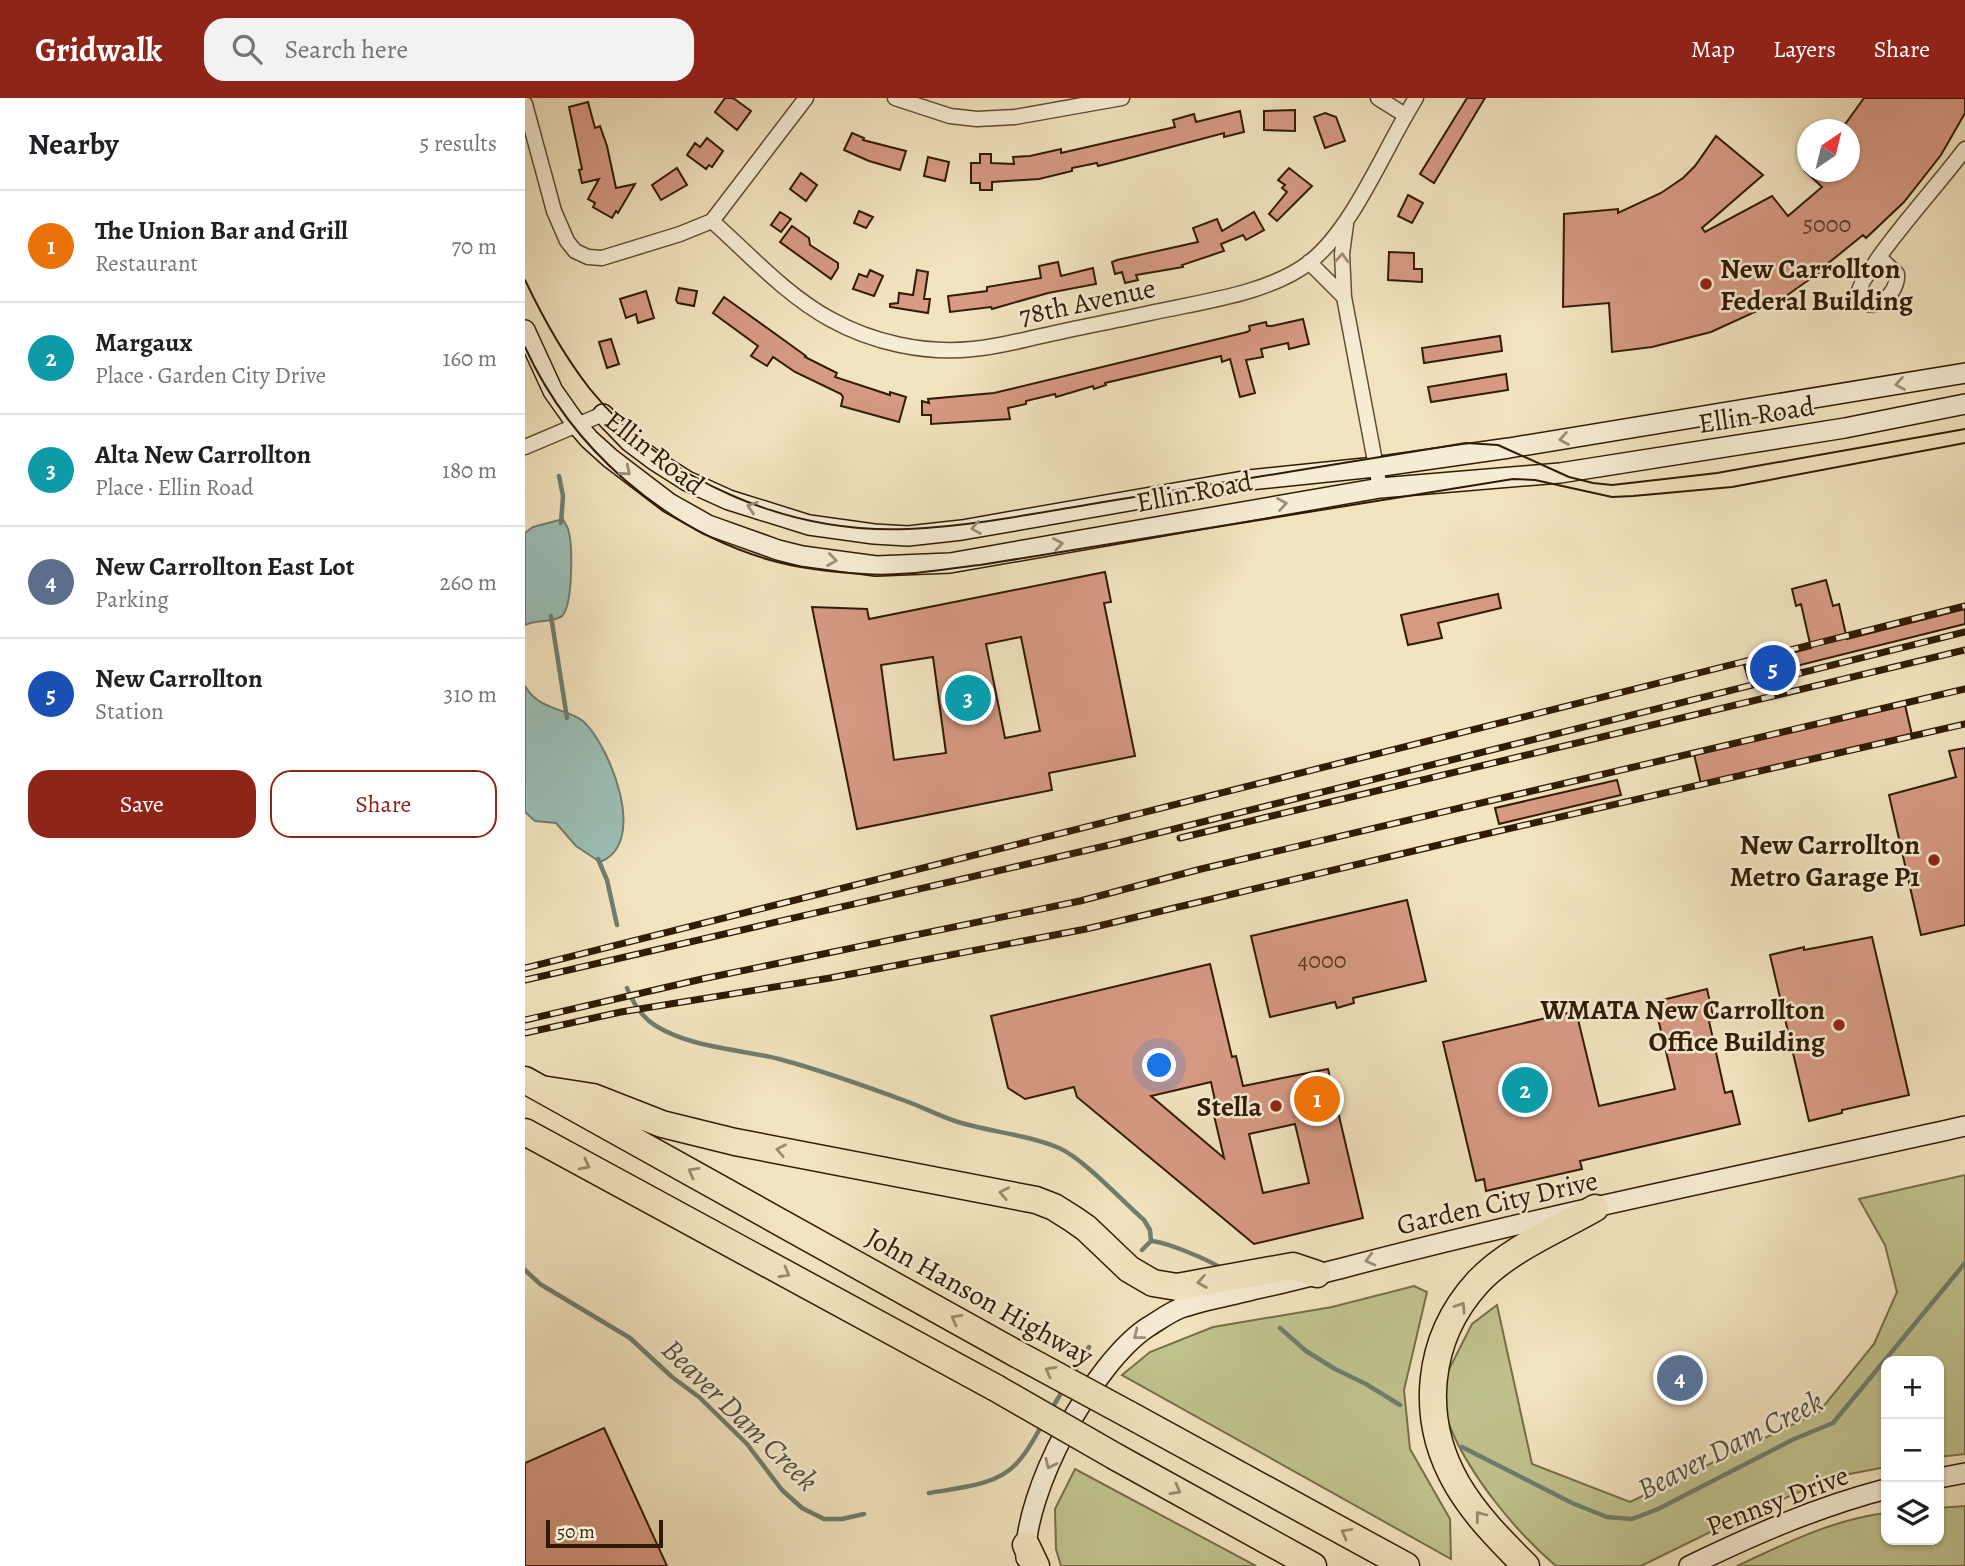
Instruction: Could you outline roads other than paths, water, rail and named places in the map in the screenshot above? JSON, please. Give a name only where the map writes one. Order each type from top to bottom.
[{"type":"highway","points":[[533,1085],[593,1097],[662,1124],[735,1142],[1036,1200],[1086,1228],[1129,1269],[1153,1283],[1177,1287],[1293,1266],[1317,1274]]},
{"type":"highway","name":"John Hanson Highway","points":[[533,1085],[1015,1353],[1406,1566]]},
{"type":"highway","points":[[525,1132],[996,1388],[1313,1566]]},
{"type":"highway","points":[[1526,1566],[1493,1532],[1457,1484],[1436,1435],[1432,1379],[1444,1335],[1478,1282],[1500,1263],[1595,1208]]},
{"type":"street","points":[[525,104],[554,211],[567,241],[575,251],[588,257],[602,258],[635,249],[712,220],[806,98]]},
{"type":"street","points":[[895,98],[950,116],[977,119],[1015,117],[1122,98]]},
{"type":"street","points":[[1378,98],[1405,114]]},
{"type":"street","name":"78th Avenue","points":[[712,220],[780,282],[829,319],[861,334],[946,351],[1003,344],[1208,300],[1268,284],[1309,262],[1347,220],[1416,98]]},
{"type":"street","points":[[1879,257],[1906,219],[1941,181],[1965,149]]},
{"type":"street","points":[[1347,220],[1342,254],[1344,297],[1380,488]]},
{"type":"street","points":[[1309,262],[1344,297]]},
{"type":"street","name":"Ellin Road","points":[[525,330],[553,391],[577,425],[589,439],[638,481],[669,503],[708,525],[802,556],[876,566],[950,563],[1380,488],[1560,473],[1845,428],[1965,404]]},
{"type":"street","name":"Ellin Road","points":[[603,414],[630,442],[687,481],[729,500],[809,525],[908,536],[962,530],[1249,480],[1375,467],[1523,446],[1965,373]]},
{"type":"street","points":[[525,447],[603,414]]},
{"type":"street","name":"Garden City Drive","points":[[1029,1559],[1038,1490],[1082,1404],[1119,1350],[1146,1328],[1180,1308],[1400,1252],[1965,1126]]},
{"type":"street","points":[[1944,1477],[1965,1474]]},
{"type":"street","name":"Pennsy Drive","points":[[1689,1566],[1764,1530],[1839,1502],[1881,1490]]},
{"type":"water","points":[[563,519],[570,537],[571,560],[566,610],[559,618],[525,625],[525,533],[533,527]]},
{"type":"water","points":[[525,686],[538,701],[584,722],[594,734],[613,772],[620,794],[622,836],[614,852],[600,862],[576,846],[556,823],[535,821],[525,812]]},
{"type":"waterway","points":[[559,476],[563,496],[561,523]]},
{"type":"waterway","points":[[551,616],[567,718]]},
{"type":"waterway","points":[[598,859],[607,880],[617,925]]},
{"type":"waterway","points":[[627,988],[646,1018],[656,1026],[685,1039],[796,1064],[879,1091],[955,1121],[1034,1139],[1059,1148],[1091,1171],[1144,1220],[1150,1230],[1151,1241]]},
{"type":"waterway","name":"Beaver Dam Creek","points":[[1142,1250],[1151,1241],[1158,1242],[1186,1251],[1221,1268]]},
{"type":"waterway","name":"Beaver Dam Creek","points":[[1462,1447],[1572,1503],[1607,1517],[1632,1519],[1658,1509],[1794,1439],[1833,1423],[1965,1263]]},
{"type":"waterway","name":"Beaver Dam Creek","points":[[525,1270],[540,1284],[630,1338],[672,1377],[699,1397],[747,1444],[782,1490],[802,1508],[824,1519],[842,1519],[864,1514]]},
{"type":"waterway","name":"Beaver Dam Creek","points":[[1280,1328],[1306,1351],[1400,1405]]},
{"type":"waterway","name":"Beaver Dam Creek","points":[[1073,1374],[1089,1347]]},
{"type":"waterway","name":"Beaver Dam Creek","points":[[1051,1410],[1063,1390]]},
{"type":"waterway","name":"Beaver Dam Creek","points":[[929,1493],[987,1482],[1008,1471],[1024,1454],[1043,1423]]},
{"type":"tram line","points":[[525,280],[571,363],[590,389],[620,422],[655,451],[692,475],[733,496],[775,511],[819,522],[863,528],[908,529],[988,521],[1466,443],[1498,445],[1569,477],[1612,485],[1717,473],[1965,429]]},
{"type":"tram line","points":[[525,347],[544,384],[568,419],[595,451],[625,480],[658,506],[693,528],[770,560],[805,568],[864,574],[908,574],[980,565],[1513,479],[1535,480],[1612,497],[1633,496],[1732,487],[1965,443]]},
{"type":"railway","points":[[525,968],[1965,606]]},
{"type":"railway","points":[[525,980],[1114,844],[1965,632]]},
{"type":"railway","points":[[1180,838],[1965,650]]},
{"type":"railway","points":[[525,1020],[702,979],[1080,901],[1201,869],[1965,689]]},
{"type":"railway","points":[[525,1033],[621,1012],[830,978],[1086,929],[1965,724]]},
{"type":"place","name":"New Carrollton Federal Building","points":[[1706,284]]},
{"type":"place","name":"New Carrollton","points":[[1773,668]]},
{"type":"place","name":"Alta New Carrollton","points":[[968,698]]},
{"type":"place","name":"New Carrollton Metro Garage P1","points":[[1934,860]]},
{"type":"place","name":"WMATA New Carrollton Office Building","points":[[1839,1025]]},
{"type":"place","name":"Margaux","points":[[1525,1090]]},
{"type":"place","name":"The Union Bar and Grill","points":[[1317,1099]]},
{"type":"place","name":"Stella","points":[[1276,1106]]},
{"type":"place","name":"New Carrollton East Lot","points":[[1680,1378]]}]
